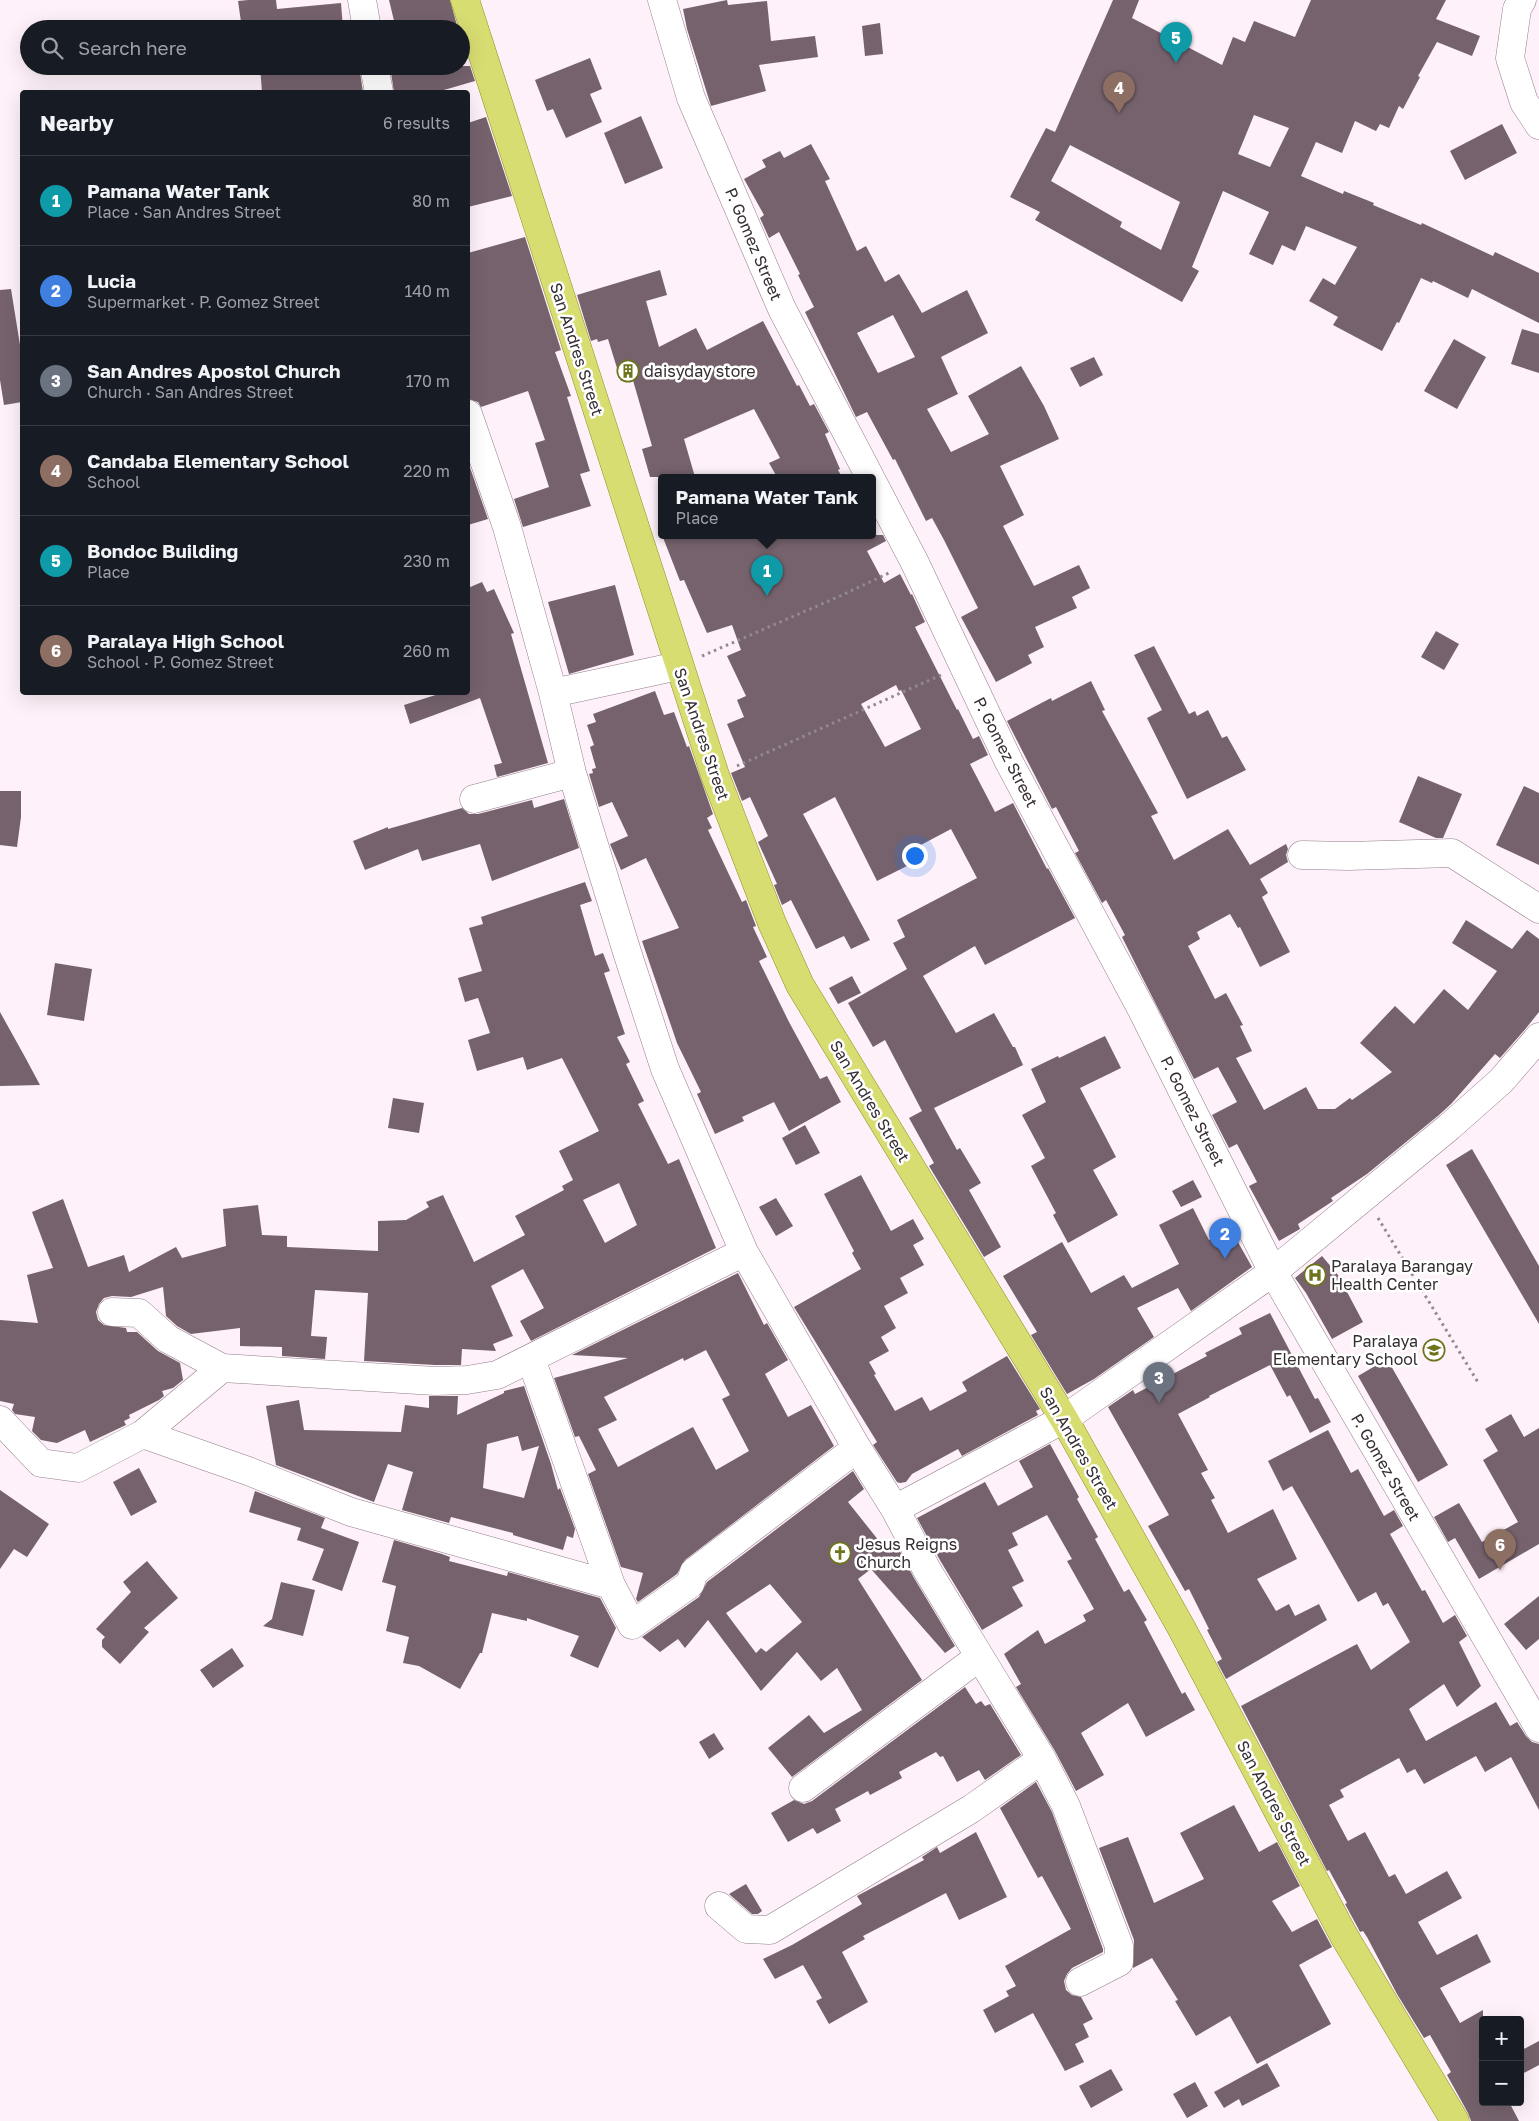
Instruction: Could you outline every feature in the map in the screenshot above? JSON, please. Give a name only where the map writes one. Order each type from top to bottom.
[{"type":"main road","name":"San Andres Street","points":[[465,0],[715,776],[772,923],[800,985],[1064,1419],[1182,1628],[1344,1936],[1455,2121]]},
{"type":"street","points":[[362,0],[365,20]]},
{"type":"street","name":"P. Gomez Street","points":[[662,0],[691,98],[774,290],[868,474]]},
{"type":"street","points":[[1522,0],[1517,9],[1510,58],[1524,102],[1539,125]]},
{"type":"street","points":[[376,75],[379,90]]},
{"type":"street","points":[[470,420],[507,527],[553,692],[572,773],[626,952],[665,1069],[744,1252],[857,1448],[895,1509],[927,1570],[1042,1758],[1066,1806],[1119,1941],[1119,1962],[1080,1982]]},
{"type":"street","name":"P. Gomez Street","points":[[876,489],[914,561],[1009,762],[1142,1010],[1273,1272],[1539,1728]]},
{"type":"street","points":[[553,692],[678,666]]},
{"type":"street","points":[[474,799],[572,773]]},
{"type":"street","points":[[1302,855],[1348,856],[1452,853],[1539,909]]},
{"type":"street","points":[[895,1509],[1064,1419],[1273,1272],[1449,1127],[1501,1081],[1539,1037]]},
{"type":"street","points":[[112,1312],[140,1313],[168,1339],[222,1368],[409,1380],[467,1380],[497,1375],[744,1252]]},
{"type":"street","points":[[531,1359],[611,1585],[632,1625],[690,1584],[694,1572],[857,1448]]},
{"type":"street","points":[[0,1420],[41,1463],[78,1468],[143,1434],[222,1368]]},
{"type":"street","points":[[143,1434],[248,1471],[351,1512],[611,1585]]},
{"type":"street","points":[[803,1788],[979,1657]]},
{"type":"street","points":[[718,1906],[746,1929],[770,1930],[971,1809],[1042,1758]]},
{"type":"path","points":[[678,666],[840,596],[914,561]]},
{"type":"path","points":[[715,776],[962,665]]},
{"type":"path","points":[[1365,1196],[1479,1384]]},
{"type":"building","points":[[276,0],[277,9],[341,3],[342,20],[241,20],[238,1]]},
{"type":"building","points":[[389,0],[450,0],[456,20],[394,20]]},
{"type":"building","points":[[727,0],[728,5],[767,1],[771,41],[815,36],[818,57],[759,65],[766,91],[711,106],[687,29],[683,9]]},
{"type":"building","points":[[1113,0],[1139,0],[1132,18],[1222,65],[1233,37],[1245,42],[1254,21],[1295,37],[1311,0],[1446,0],[1436,19],[1480,36],[1472,56],[1437,42],[1418,76],[1420,77],[1403,109],[1399,106],[1389,128],[1380,124],[1376,131],[1355,121],[1342,153],[1316,142],[1301,176],[1343,194],[1344,191],[1374,203],[1373,205],[1421,225],[1422,223],[1493,256],[1495,252],[1539,273],[1539,323],[1472,289],[1468,298],[1433,281],[1432,283],[1421,278],[1399,323],[1397,322],[1382,351],[1333,325],[1338,317],[1309,301],[1323,278],[1335,285],[1357,247],[1306,226],[1295,251],[1282,245],[1273,265],[1249,254],[1269,212],[1223,191],[1192,267],[1199,271],[1182,302],[1035,220],[1040,212],[1010,197],[1046,128],[1055,132]],"holes":[[[1254,115],[1289,128],[1270,167],[1238,154]],[[1070,145],[1180,202],[1161,250],[1120,227],[1122,222],[1051,181]]]},
{"type":"building","points":[[880,23],[883,54],[865,56],[862,26]]},
{"type":"building","points":[[590,58],[602,89],[590,94],[602,122],[566,138],[553,109],[547,111],[535,80]]},
{"type":"building","points":[[470,66],[475,81],[444,90],[394,90],[391,75],[470,75]]},
{"type":"building","points":[[261,75],[360,75],[363,90],[262,90]]},
{"type":"building","points":[[641,116],[663,168],[625,184],[604,133]]},
{"type":"building","points":[[486,117],[512,196],[470,206],[470,122]]},
{"type":"building","points":[[1502,124],[1517,153],[1465,180],[1450,151]]},
{"type":"building","points":[[811,144],[830,179],[825,181],[857,251],[866,246],[885,282],[899,274],[922,313],[967,290],[988,333],[941,357],[958,394],[927,409],[951,452],[989,434],[968,396],[1021,366],[1044,406],[1059,439],[1000,466],[1024,515],[1003,526],[1034,586],[1079,565],[1090,588],[1072,597],[1077,608],[1035,627],[1044,647],[1028,655],[1032,663],[996,682],[961,617],[978,608],[944,540],[932,518],[926,521],[895,459],[893,460],[867,412],[856,417],[805,312],[814,307],[798,275],[800,274],[779,232],[769,238],[760,218],[764,215],[744,179],[766,167],[762,160],[780,151],[784,158]],"holes":[[[893,315],[915,357],[878,373],[857,333]]]},
{"type":"building","points":[[525,237],[561,350],[555,352],[571,396],[567,397],[590,471],[580,474],[591,506],[523,527],[514,499],[549,487],[535,443],[545,440],[528,391],[481,407],[478,402],[470,400],[470,252]]},
{"type":"building","points":[[660,270],[667,295],[646,301],[659,347],[696,328],[707,350],[763,321],[797,386],[799,385],[810,406],[814,404],[829,432],[825,434],[840,469],[838,470],[840,474],[775,474],[769,463],[780,458],[754,409],[684,439],[694,474],[658,474],[658,477],[650,477],[642,449],[652,446],[632,377],[621,381],[608,339],[598,342],[597,339],[591,341],[577,295]]},
{"type":"building","points":[[11,289],[20,345],[20,402],[4,405],[0,380],[0,290]]},
{"type":"building","points":[[1522,329],[1539,334],[1539,373],[1511,364]]},
{"type":"building","points":[[1454,339],[1486,357],[1457,409],[1424,391]]},
{"type":"building","points":[[1094,357],[1103,375],[1080,387],[1070,368]]},
{"type":"building","points":[[470,468],[488,519],[470,524]]},
{"type":"building","points":[[876,535],[883,535],[886,541],[867,551],[884,583],[900,574],[912,594],[925,622],[915,627],[973,739],[979,736],[988,755],[970,764],[995,812],[1013,803],[1075,918],[985,965],[975,946],[923,976],[956,1033],[994,1013],[1013,1047],[1015,1047],[1023,1065],[934,1108],[957,1150],[960,1148],[981,1183],[969,1190],[1001,1247],[984,1257],[929,1166],[934,1163],[909,1118],[922,1111],[885,1040],[873,1047],[848,1003],[907,969],[893,943],[905,937],[897,920],[977,878],[951,829],[902,855],[907,866],[877,881],[835,797],[803,814],[870,940],[851,949],[844,936],[816,949],[791,900],[782,905],[774,885],[777,884],[758,842],[768,836],[750,797],[742,801],[731,773],[745,767],[727,724],[744,717],[737,700],[746,696],[727,656],[741,650],[732,625],[707,633],[684,580],[680,581],[664,539],[876,539]],"holes":[[[896,685],[899,691],[901,690],[921,729],[885,747],[861,704]]]},
{"type":"building","points":[[482,582],[487,592],[494,589],[514,633],[511,634],[548,763],[497,777],[494,765],[502,763],[480,698],[410,724],[404,705],[436,695],[470,695],[470,587]]},
{"type":"building","points":[[615,585],[634,655],[569,674],[548,602]]},
{"type":"building","points":[[1436,631],[1459,644],[1444,670],[1421,657]]},
{"type":"building","points":[[1154,646],[1189,714],[1195,711],[1197,716],[1208,710],[1222,738],[1227,736],[1246,770],[1187,799],[1147,718],[1162,710],[1134,655]]},
{"type":"building","points":[[1091,681],[1105,710],[1102,711],[1158,813],[1151,816],[1174,860],[1228,829],[1250,865],[1286,844],[1288,862],[1260,879],[1268,893],[1262,897],[1290,952],[1260,967],[1240,927],[1238,928],[1230,914],[1197,932],[1200,939],[1188,946],[1215,999],[1226,993],[1243,1025],[1240,1026],[1252,1051],[1236,1058],[1264,1110],[1306,1087],[1318,1109],[1335,1109],[1350,1098],[1352,1100],[1392,1072],[1360,1043],[1395,1006],[1414,1024],[1444,989],[1468,1010],[1497,971],[1452,943],[1466,920],[1512,949],[1527,930],[1539,939],[1539,1012],[1527,1027],[1500,1058],[1495,1054],[1439,1115],[1367,1174],[1331,1198],[1333,1201],[1298,1224],[1300,1229],[1279,1241],[1249,1186],[1257,1182],[1237,1144],[1229,1148],[1212,1115],[1237,1102],[1218,1067],[1194,1079],[1122,937],[1125,935],[1106,900],[1102,903],[1075,853],[1079,851],[1056,807],[1052,809],[1007,721],[1051,698],[1052,701]]},
{"type":"building","points":[[655,691],[664,715],[674,712],[687,747],[689,746],[713,814],[707,818],[712,828],[708,830],[742,902],[746,900],[756,926],[753,927],[767,957],[759,961],[820,1079],[827,1076],[841,1102],[789,1131],[774,1102],[742,1117],[744,1121],[715,1134],[697,1094],[701,1092],[677,1043],[642,941],[679,928],[646,858],[621,870],[610,844],[628,836],[612,802],[599,807],[589,774],[593,773],[592,769],[596,768],[590,747],[594,745],[587,725],[596,722],[593,714]]},
{"type":"building","points":[[1418,776],[1462,794],[1443,838],[1436,838],[1399,822]]},
{"type":"building","points":[[1524,786],[1539,793],[1539,865],[1496,845]]},
{"type":"building","points":[[0,791],[21,791],[21,817],[17,847],[0,845]]},
{"type":"building","points":[[564,799],[579,848],[492,881],[480,844],[422,861],[418,849],[365,870],[353,841],[388,827],[388,829],[462,808],[469,814],[478,814],[532,800],[534,808]]},
{"type":"building","points":[[585,882],[592,901],[580,905],[595,956],[603,953],[610,971],[604,973],[625,1034],[617,1037],[630,1062],[626,1064],[644,1101],[638,1104],[668,1164],[679,1159],[716,1248],[531,1341],[520,1321],[544,1308],[523,1269],[491,1286],[513,1336],[493,1344],[496,1351],[462,1349],[461,1365],[364,1361],[368,1293],[315,1290],[311,1336],[327,1337],[325,1359],[282,1356],[282,1347],[240,1346],[240,1328],[191,1334],[177,1326],[166,1316],[163,1287],[131,1297],[112,1296],[104,1298],[96,1312],[98,1320],[104,1325],[126,1328],[127,1332],[137,1332],[158,1351],[180,1363],[183,1380],[173,1388],[162,1391],[164,1396],[159,1400],[129,1415],[130,1418],[124,1421],[126,1425],[90,1442],[85,1430],[57,1443],[41,1440],[32,1431],[35,1417],[15,1414],[12,1410],[14,1404],[0,1401],[0,1320],[38,1323],[27,1275],[53,1268],[32,1212],[63,1199],[88,1267],[124,1255],[129,1272],[176,1247],[182,1258],[226,1246],[223,1209],[258,1205],[262,1235],[287,1236],[287,1247],[378,1251],[378,1221],[406,1220],[429,1207],[426,1202],[443,1195],[474,1262],[525,1235],[515,1216],[564,1190],[562,1186],[573,1180],[559,1151],[599,1131],[562,1058],[527,1070],[523,1057],[477,1071],[468,1040],[490,1033],[478,998],[465,1002],[458,978],[482,971],[469,928],[483,924],[481,917]],"holes":[[[619,1183],[637,1225],[605,1243],[583,1200]]]},
{"type":"building","points":[[55,963],[92,969],[84,1021],[47,1015]]},
{"type":"building","points":[[852,976],[861,993],[838,1004],[829,988]]},
{"type":"building","points":[[0,1012],[25,1057],[40,1085],[0,1086]]},
{"type":"building","points":[[1105,1036],[1121,1068],[1080,1088],[1116,1157],[1093,1170],[1118,1215],[1068,1243],[1053,1215],[1056,1213],[1031,1166],[1045,1158],[1022,1115],[1046,1102],[1031,1069]]},
{"type":"building","points":[[393,1098],[424,1103],[419,1133],[388,1128]]},
{"type":"building","points":[[805,1125],[820,1153],[796,1165],[782,1138]]},
{"type":"building","points":[[1472,1149],[1539,1266],[1539,1324],[1446,1165]]},
{"type":"building","points":[[861,1175],[891,1231],[913,1219],[924,1239],[913,1245],[924,1265],[900,1278],[908,1293],[884,1306],[896,1328],[881,1337],[889,1351],[869,1362],[876,1374],[874,1375],[895,1411],[922,1397],[930,1411],[967,1391],[962,1382],[1007,1356],[1040,1409],[1036,1411],[1038,1415],[962,1456],[958,1449],[912,1474],[906,1482],[900,1483],[897,1482],[873,1445],[877,1442],[794,1307],[861,1269],[852,1253],[854,1251],[824,1194]]},
{"type":"building","points":[[1193,1180],[1202,1197],[1181,1207],[1172,1191]]},
{"type":"building","points":[[776,1198],[793,1226],[776,1236],[759,1207]]},
{"type":"building","points":[[1193,1208],[1209,1240],[1230,1228],[1252,1267],[1191,1311],[1178,1288],[1137,1308],[1154,1337],[1094,1379],[1067,1394],[1031,1335],[1037,1332],[1003,1276],[1062,1242],[1091,1293],[1124,1275],[1132,1288],[1179,1264],[1159,1225]]},
{"type":"building","points":[[1322,1256],[1338,1275],[1363,1322],[1332,1339],[1306,1293],[1295,1278]]},
{"type":"building","points":[[738,1273],[764,1325],[767,1323],[788,1360],[765,1374],[788,1417],[811,1405],[834,1446],[685,1560],[677,1574],[638,1602],[636,1599],[643,1573],[621,1567],[588,1474],[596,1470],[579,1436],[575,1437],[554,1378],[628,1358],[572,1355]],"holes":[[[706,1350],[730,1395],[722,1399],[749,1451],[716,1470],[693,1427],[618,1467],[598,1429],[617,1420],[604,1397],[683,1358],[684,1361]]]},
{"type":"building","points":[[1270,1313],[1315,1399],[1318,1398],[1331,1422],[1310,1433],[1290,1395],[1287,1397],[1270,1365],[1178,1414],[1208,1470],[1201,1473],[1215,1498],[1211,1500],[1228,1533],[1273,1509],[1297,1559],[1257,1579],[1276,1611],[1289,1604],[1295,1616],[1319,1604],[1327,1620],[1226,1679],[1217,1662],[1222,1659],[1189,1589],[1185,1591],[1148,1526],[1169,1515],[1108,1407],[1133,1390],[1135,1394],[1207,1356],[1205,1353],[1242,1334],[1239,1328]]},
{"type":"building","points":[[1387,1359],[1448,1465],[1418,1482],[1358,1376]]},
{"type":"building","points":[[524,1386],[558,1490],[560,1488],[575,1529],[573,1538],[567,1536],[563,1550],[513,1535],[513,1533],[451,1517],[449,1523],[402,1510],[413,1472],[388,1464],[374,1502],[276,1465],[266,1406],[299,1400],[304,1430],[401,1432],[405,1405],[429,1408],[429,1396],[458,1396],[457,1415],[504,1393],[504,1391]],"holes":[[[518,1436],[522,1451],[539,1446],[524,1498],[483,1488],[487,1444]]]},
{"type":"building","points":[[1511,1414],[1524,1437],[1539,1428],[1539,1544],[1479,1579],[1455,1538],[1448,1542],[1434,1517],[1459,1503],[1482,1542],[1518,1522],[1483,1460],[1498,1451],[1485,1429]]},
{"type":"building","points":[[1328,1430],[1351,1473],[1358,1469],[1384,1516],[1394,1510],[1403,1526],[1390,1534],[1422,1591],[1425,1590],[1443,1623],[1455,1615],[1467,1636],[1459,1642],[1481,1686],[1457,1707],[1444,1684],[1409,1709],[1426,1741],[1496,1702],[1510,1726],[1517,1722],[1532,1742],[1539,1744],[1539,1810],[1511,1757],[1485,1772],[1476,1756],[1424,1784],[1415,1769],[1407,1773],[1399,1758],[1340,1790],[1344,1797],[1329,1805],[1348,1841],[1365,1832],[1389,1877],[1395,1874],[1406,1894],[1447,1871],[1462,1898],[1418,1922],[1437,1955],[1477,1934],[1491,1962],[1440,1988],[1460,2023],[1483,2010],[1483,2016],[1479,2016],[1479,2106],[1511,2106],[1519,2121],[1471,2121],[1447,2075],[1451,2072],[1430,2035],[1424,2038],[1397,1994],[1367,1937],[1363,1931],[1360,1932],[1345,1904],[1347,1903],[1329,1870],[1327,1871],[1241,1706],[1357,1644],[1371,1670],[1410,1642],[1388,1603],[1383,1606],[1376,1592],[1358,1602],[1292,1486],[1283,1491],[1268,1461]]},
{"type":"building","points":[[1050,1444],[1098,1537],[1095,1539],[1124,1592],[1129,1589],[1147,1620],[1144,1622],[1182,1694],[1185,1692],[1195,1710],[1146,1737],[1128,1703],[1081,1733],[1104,1775],[1076,1791],[1055,1751],[1016,1687],[1021,1684],[1004,1654],[1038,1630],[1045,1644],[1086,1621],[1083,1615],[1094,1609],[1067,1561],[1072,1559],[1047,1515],[1012,1533],[1018,1545],[1008,1550],[1024,1581],[1012,1587],[1023,1606],[982,1630],[917,1518],[985,1482],[998,1506],[1033,1487],[1019,1461]]},
{"type":"building","points":[[139,1468],[157,1502],[131,1516],[113,1482]]},
{"type":"building","points":[[853,1471],[864,1489],[848,1502],[887,1551],[896,1544],[955,1646],[945,1653],[871,1569],[858,1579],[922,1680],[792,1777],[768,1748],[809,1715],[824,1733],[862,1710],[837,1668],[821,1681],[797,1652],[761,1691],[708,1620],[685,1648],[678,1639],[660,1652],[642,1637],[699,1597],[707,1582]],"holes":[[[770,1584],[802,1622],[766,1652],[761,1648],[756,1653],[726,1613]]]},
{"type":"building","points":[[0,1490],[49,1524],[27,1557],[14,1549],[0,1569]]},
{"type":"building","points":[[255,1491],[325,1518],[321,1528],[359,1542],[342,1591],[312,1580],[324,1549],[297,1540],[301,1528],[249,1512]]},
{"type":"building","points":[[394,1540],[450,1557],[449,1561],[507,1576],[508,1572],[600,1598],[616,1628],[598,1668],[570,1656],[579,1636],[527,1618],[527,1621],[492,1613],[482,1653],[480,1653],[460,1689],[419,1666],[403,1663],[409,1637],[386,1631],[396,1586],[382,1582]]},
{"type":"building","points":[[147,1561],[178,1598],[144,1628],[149,1632],[120,1664],[102,1647],[102,1640],[105,1637],[96,1629],[131,1592],[123,1582]]},
{"type":"building","points":[[281,1582],[315,1590],[303,1636],[263,1626],[272,1619]]},
{"type":"building","points":[[1539,1596],[1539,1639],[1526,1650],[1504,1624]]},
{"type":"building","points":[[232,1648],[244,1666],[213,1688],[200,1670]]},
{"type":"building","points":[[965,1687],[976,1704],[981,1701],[985,1706],[990,1704],[1021,1755],[985,1780],[979,1770],[957,1782],[943,1756],[940,1757],[936,1752],[899,1772],[902,1778],[870,1795],[868,1791],[835,1809],[841,1821],[817,1834],[813,1828],[788,1842],[771,1813],[794,1800],[804,1804],[812,1801]]},
{"type":"building","points":[[714,1733],[724,1749],[709,1759],[699,1742]]},
{"type":"building","points":[[1036,1782],[1052,1812],[1103,1949],[1103,1952],[1072,1968],[1064,1981],[1066,1990],[1072,1995],[1081,1997],[1093,2019],[1083,2024],[1089,2037],[1075,2044],[1084,2062],[1065,2071],[1033,2013],[995,2033],[983,2010],[1009,1996],[1006,1991],[1016,1986],[1005,1966],[1071,1929],[1042,1876],[1038,1878],[1000,1808]]},
{"type":"building","points":[[1234,1805],[1259,1852],[1277,1842],[1300,1886],[1272,1901],[1292,1932],[1317,1919],[1332,1947],[1299,1965],[1331,2024],[1257,2064],[1230,2016],[1196,2036],[1175,2001],[1178,2000],[1152,1958],[1133,1968],[1134,1940],[1099,1848],[1128,1837],[1154,1903],[1204,1879],[1180,1833]]},
{"type":"building","points":[[976,1832],[1007,1897],[959,1920],[946,1893],[863,1936],[865,1939],[842,1952],[868,2002],[829,2024],[816,2001],[822,1998],[803,1965],[775,1979],[763,1959],[792,1945],[862,1904],[857,1896],[924,1860],[922,1857],[937,1847],[940,1853]]},
{"type":"building","points":[[746,1884],[762,1911],[758,1914],[752,1914],[729,1894]]},
{"type":"building","points":[[1539,2041],[1539,2065],[1524,2073],[1524,2061],[1524,2049]]},
{"type":"building","points":[[1267,2063],[1280,2086],[1242,2106],[1239,2099],[1224,2108],[1214,2092]]},
{"type":"building","points":[[1111,2069],[1123,2090],[1091,2108],[1079,2086]]},
{"type":"building","points":[[1195,2082],[1208,2106],[1187,2118],[1173,2094]]},
{"type":"place","name":"Bondoc Building","points":[[1176,63]]},
{"type":"place","name":"Candaba Elementary School","points":[[1119,113]]},
{"type":"place","name":"daisyday store","points":[[628,371]]},
{"type":"place","name":"Pamana Water Tank","points":[[767,596]]},
{"type":"place","name":"Lucia","points":[[1225,1259]]},
{"type":"place","name":"Paralaya Barangay Health Center","points":[[1315,1275]]},
{"type":"place","name":"Paralaya Elementary School","points":[[1434,1350]]},
{"type":"place","name":"San Andres Apostol Church","points":[[1159,1403]]},
{"type":"place","name":"Jesus Reigns Church","points":[[840,1553]]},
{"type":"place","name":"Paralaya High School","points":[[1500,1570]]}]
